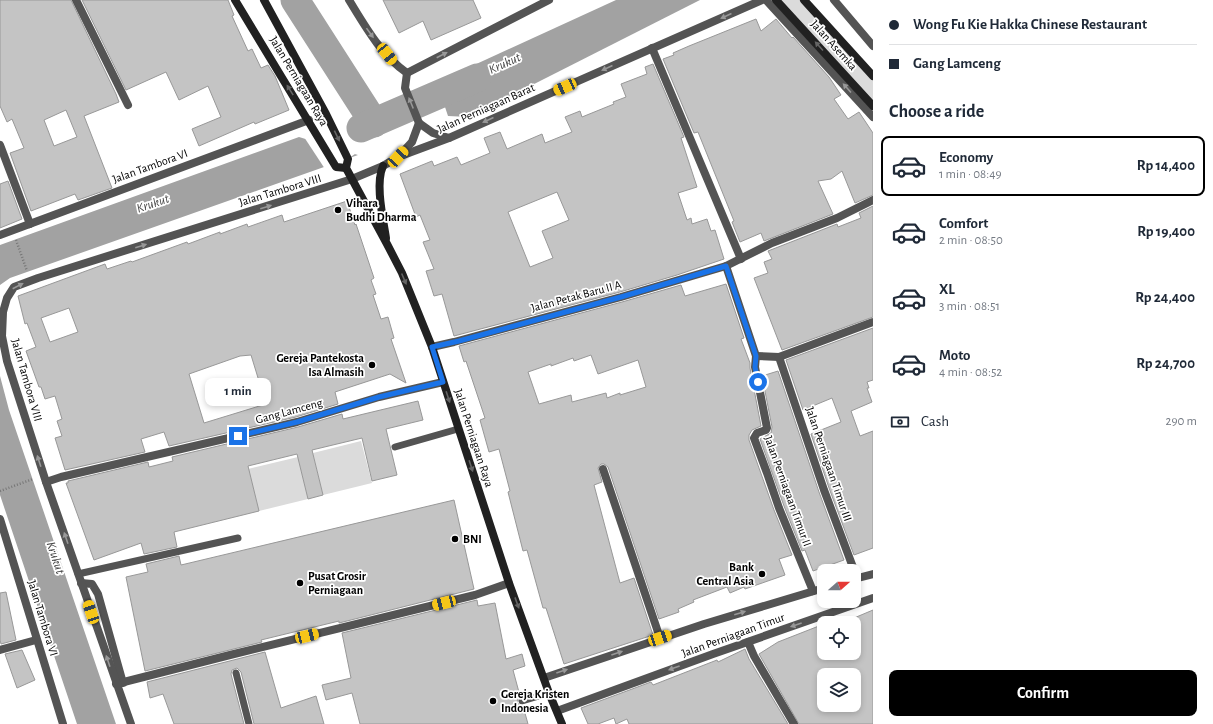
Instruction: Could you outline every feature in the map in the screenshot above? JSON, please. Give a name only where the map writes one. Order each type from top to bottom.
[{"type":"main road","name":"Jalan Perniagaan Raya","points":[[235,0],[336,167],[346,168]]},
{"type":"main road","name":"Jalan Perniagaan Raya","points":[[264,0],[326,114],[348,159],[346,168],[402,273],[432,347],[510,583],[549,693],[562,724]]},
{"type":"main road","name":"Jalan Asemka","points":[[776,0],[873,106]]},
{"type":"main road","name":"Jalan Asemka","points":[[804,0],[873,76]]},
{"type":"main road","points":[[383,166],[379,176],[387,244]]},
{"type":"street","points":[[76,0],[128,104]]},
{"type":"street","points":[[349,0],[369,33],[395,65],[407,73]]},
{"type":"street","points":[[407,73],[549,0]]},
{"type":"street","name":"Jalan Perniagaan Barat","points":[[352,179],[383,166],[398,157],[449,138],[762,0]]},
{"type":"street","points":[[766,0],[873,117]]},
{"type":"street","points":[[834,0],[873,46]]},
{"type":"street","points":[[652,48],[741,259]]},
{"type":"street","points":[[407,73],[405,88],[418,121],[433,133],[449,138]]},
{"type":"street","points":[[398,157],[412,142],[418,121]]},
{"type":"street","name":"Jalan Tambora VI","points":[[0,235],[310,122]]},
{"type":"street","points":[[0,145],[30,224]]},
{"type":"street","name":"Jalan Tambora VIII","points":[[131,724],[119,684],[81,583],[46,482],[7,361],[2,336],[3,312],[7,298],[14,287],[38,278],[352,179]]},
{"type":"street","name":"Jalan Petak Baru II A","points":[[432,347],[621,297],[726,266],[772,243],[837,218],[873,200]]},
{"type":"street","points":[[726,266],[756,356],[779,357],[873,322]]},
{"type":"street","name":"Jalan Perniagaan Timur II","points":[[756,356],[755,367],[767,428],[766,430],[757,433],[754,438],[768,473],[779,508],[814,591]]},
{"type":"street","name":"Jalan Perniagaan Timur III","points":[[779,357],[851,564]]},
{"type":"street","name":"Gang Lamceng","points":[[46,482],[61,477],[297,422],[379,397],[443,382]]},
{"type":"street","points":[[603,469],[660,638]]},
{"type":"street","name":"Jalan Tambora VI","points":[[0,519],[63,724]]},
{"type":"street","points":[[861,578],[873,574]]},
{"type":"street","points":[[81,583],[92,584],[98,594],[119,684],[238,653],[475,595],[510,583]]},
{"type":"street","name":"Jalan Perniagaan Timur","points":[[544,678],[660,638],[817,590]]},
{"type":"street","name":"Jalan Perniagaan Timur","points":[[557,711],[873,598]]},
{"type":"street","points":[[0,650],[36,640]]},
{"type":"street","points":[[748,642],[754,656],[794,724]]},
{"type":"lane","points":[[395,447],[458,429]]},
{"type":"lane","points":[[78,574],[238,538]]},
{"type":"lane","points":[[236,673],[249,724]]},
{"type":"lane","points":[[522,701],[549,693]]},
{"type":"path","points":[[14,235],[28,274]]},
{"type":"path","points":[[0,491],[33,479]]},
{"type":"shaded area","points":[[776,0],[804,0],[873,76],[873,106]]},
{"type":"shaded area","points":[[361,441],[372,483],[323,495],[313,453]]},
{"type":"shaded area","points":[[298,457],[308,499],[259,511],[248,469]]},
{"type":"water","points":[[616,0],[700,0],[469,117],[448,116],[438,86],[448,77]]},
{"type":"water","points":[[299,137],[358,155],[10,278],[0,285],[0,245]]},
{"type":"water","points":[[0,376],[9,410],[116,724],[77,724],[0,495]]},
{"type":"pier","points":[[304,137],[353,152],[355,154],[340,164],[325,169]]},
{"type":"building","points":[[0,0],[71,0],[119,102],[84,116],[112,188],[78,200],[75,194],[31,211],[10,153],[24,148],[12,119],[7,122],[0,106]],"holes":[[[66,110],[77,137],[54,146],[44,120]]]},
{"type":"building","points":[[82,0],[228,0],[234,15],[232,16],[248,51],[252,49],[261,68],[268,65],[275,76],[289,110],[255,124],[254,122],[199,146],[192,129],[221,117],[208,86],[179,100],[166,72],[126,90]]},
{"type":"building","points":[[383,0],[473,0],[481,18],[431,40],[423,21],[399,33]]},
{"type":"building","points":[[756,19],[761,31],[776,19],[829,77],[841,95],[834,99],[848,119],[859,112],[873,133],[873,195],[855,203],[842,171],[831,179],[818,181],[833,214],[764,241],[761,233],[740,242],[732,222],[734,221],[698,132],[694,133],[663,59],[674,55],[673,53],[689,46]]},
{"type":"building","points":[[653,64],[684,137],[681,138],[697,187],[678,193],[687,220],[691,218],[692,224],[707,219],[711,231],[715,230],[724,259],[620,292],[454,336],[442,294],[434,296],[426,271],[434,269],[423,242],[430,240],[420,215],[416,217],[400,174],[432,161],[434,166],[457,157],[461,165],[490,153],[484,138],[500,132],[507,149],[542,134],[545,143],[572,132],[565,117],[580,111],[582,117],[614,104],[613,102],[626,97],[621,84],[647,74],[645,67]],"holes":[[[557,192],[569,220],[542,231],[553,258],[530,267],[508,212]]]},
{"type":"building","points":[[8,181],[22,219],[0,228],[0,184]]},
{"type":"building","points":[[347,201],[374,278],[371,280],[376,294],[373,295],[381,319],[388,317],[394,338],[391,339],[406,383],[390,374],[335,392],[338,404],[296,417],[169,446],[164,432],[141,439],[145,452],[65,470],[55,438],[62,436],[57,421],[62,419],[55,396],[45,399],[26,351],[36,347],[27,323],[25,324],[18,296],[105,264],[107,269],[131,261],[132,262],[187,242],[188,244],[247,224],[248,227],[282,215],[284,222]],"holes":[[[69,308],[78,332],[50,342],[41,318]],[[251,355],[266,404],[204,423],[189,374],[240,356]]]},
{"type":"building","points":[[873,206],[873,317],[782,350],[754,278],[768,273],[764,262],[772,259],[768,251],[837,224],[838,227],[861,218],[859,213]]},
{"type":"building","points":[[726,284],[744,338],[741,339],[750,363],[761,426],[752,430],[749,435],[749,440],[792,555],[779,559],[785,575],[745,589],[744,587],[730,593],[727,587],[693,600],[694,602],[678,609],[679,612],[659,619],[608,467],[601,464],[598,468],[602,482],[594,485],[620,583],[634,578],[653,635],[564,664],[546,608],[543,608],[527,550],[523,551],[499,449],[489,452],[480,420],[485,418],[466,361],[464,362],[459,346],[681,285],[685,296]],"holes":[[[591,355],[598,374],[638,360],[646,387],[620,395],[620,393],[607,398],[606,393],[572,402],[571,395],[539,404],[528,372],[573,358],[574,361]]]},
{"type":"building","points":[[873,328],[873,380],[867,382],[869,388],[867,388],[872,402],[851,411],[860,436],[873,431],[873,548],[854,555],[811,434],[841,422],[832,398],[803,410],[786,360]]},
{"type":"building","points":[[778,371],[844,560],[833,564],[817,564],[817,570],[813,571],[805,550],[802,551],[760,439],[771,433],[772,427],[762,376]]},
{"type":"building","points":[[418,401],[423,420],[386,429],[397,475],[372,481],[362,438],[312,450],[323,495],[308,499],[297,454],[248,466],[259,511],[174,532],[177,547],[144,554],[141,543],[94,560],[66,483],[68,483],[68,481],[148,462],[149,467],[173,461],[172,457],[298,427],[342,414],[343,419]]},
{"type":"building","name":"Pusat Grosir Perniagaan","points":[[454,500],[474,589],[339,623],[339,621],[261,640],[262,642],[145,671],[126,577],[148,572],[146,564],[179,556],[181,565]]},
{"type":"building","points":[[6,592],[16,640],[1,644],[0,593]]},
{"type":"building","points":[[477,600],[478,606],[495,603],[506,659],[522,654],[525,666],[513,670],[520,696],[517,702],[519,705],[523,706],[528,724],[360,724],[352,693],[326,700],[322,685],[351,678],[342,633]]},
{"type":"building","points":[[873,610],[873,724],[799,724],[759,654],[778,642],[817,627],[817,660],[861,660],[861,616],[859,616]]},
{"type":"building","points":[[745,649],[749,659],[788,724],[629,724],[627,719],[616,724],[614,718],[598,724],[588,724],[581,708],[651,682],[653,685],[717,660],[718,662]]},
{"type":"building","points":[[22,650],[35,680],[17,688],[5,654]]},
{"type":"building","points":[[265,652],[281,708],[316,696],[324,724],[254,724],[241,672],[237,668],[232,670],[231,674],[244,724],[174,724],[163,694],[150,698],[147,682]]},
{"type":"waterway","points":[[295,0],[374,123]]},
{"type":"waterway","name":"Krukut","points":[[361,128],[477,78]]},
{"type":"place","name":"Vihara Budhi Dharma","points":[[338,210]]},
{"type":"place","name":"Gereja Pantekosta Isa Almasih","points":[[372,365]]},
{"type":"place","name":"BNI","points":[[455,539]]},
{"type":"place","name":"Bank Central Asia","points":[[762,574]]},
{"type":"place","name":"Pusat Grosir Perniagaan","points":[[300,583]]},
{"type":"place","name":"Gereja Kristen Indonesia","points":[[493,701]]},
{"type":"route","points":[[238,436],[297,422],[379,397],[443,382],[432,347],[621,297],[726,266],[756,356],[755,367],[758,382]]}]
